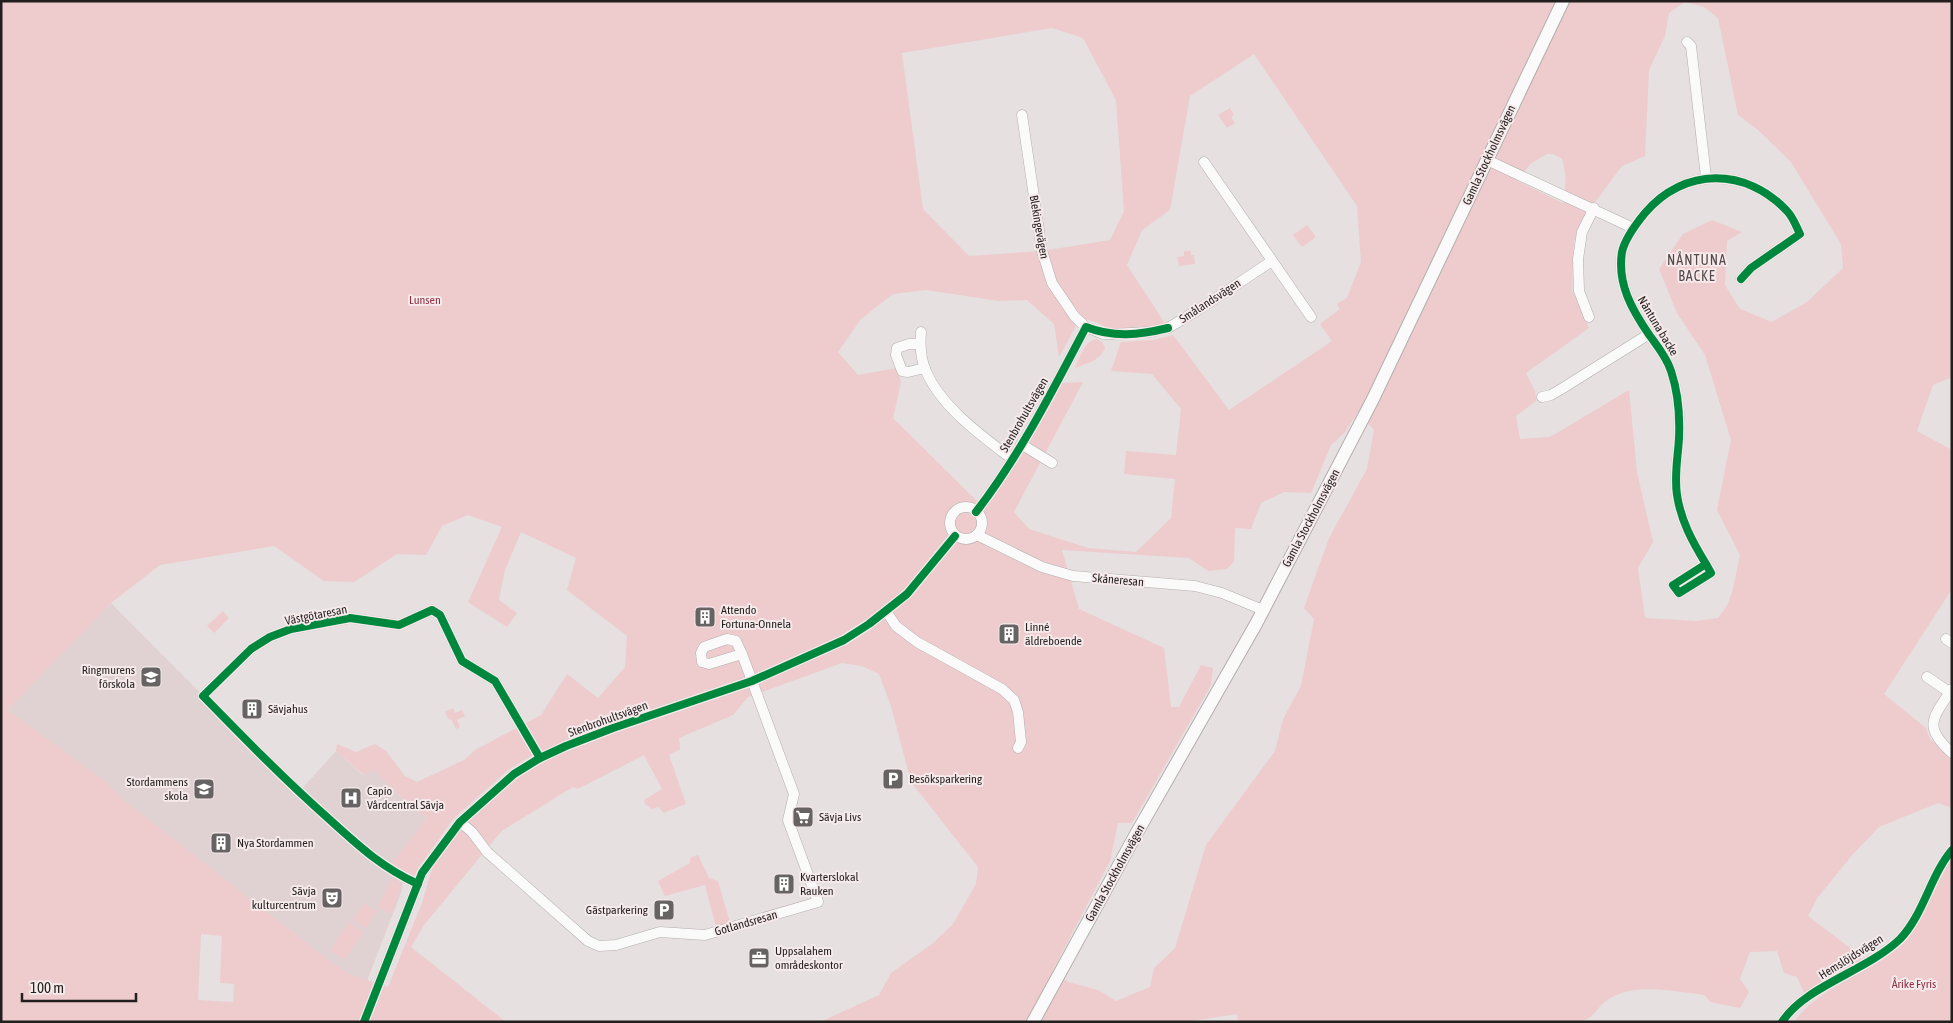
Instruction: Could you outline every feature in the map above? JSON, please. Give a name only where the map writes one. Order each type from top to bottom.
[{"type":"main road","name":"Gamla Stockholmsvägen","points":[[1033,1022],[1135,836],[1263,610],[1373,399],[1563,1]]},
{"type":"street","points":[[1687,42],[1691,46],[1706,177]]},
{"type":"street","name":"Blekingevägen","points":[[1022,115],[1042,251],[1052,283],[1075,317],[1086,327]]},
{"type":"street","points":[[1487,160],[1594,208],[1633,228]]},
{"type":"street","points":[[1204,162],[1311,317]]},
{"type":"street","name":"Nåntuna backe","points":[[1706,564],[1687,532],[1677,494],[1676,460],[1679,418],[1675,385],[1666,358],[1635,313],[1622,285],[1622,251],[1633,228],[1650,208],[1668,192],[1681,185],[1706,177],[1726,178],[1759,188],[1770,195],[1788,212],[1800,234],[1751,268],[1742,279]]},
{"type":"street","points":[[1589,317],[1579,291],[1578,260],[1582,232],[1594,208]]},
{"type":"street","name":"Smålandsvägen","points":[[1086,327],[1103,334],[1150,332],[1168,328],[1272,261]]},
{"type":"street","name":"Stenbrohultsvägen","points":[[976,512],[1021,444],[1086,327]]},
{"type":"street","name":"Stenbrohultsvägen","points":[[921,332],[920,344],[925,368],[942,396],[975,431],[1012,459]]},
{"type":"street","name":"Nåntuna backe","points":[[1542,397],[1557,392],[1649,334]]},
{"type":"street","points":[[920,344],[909,344],[897,348],[896,355],[902,370],[908,372],[925,368]]},
{"type":"street","name":"Stenbrohultsvägen","points":[[1021,444],[1052,463]]},
{"type":"street","points":[[968,507],[976,512],[981,517],[982,524],[977,536],[965,540],[955,536],[950,524],[953,513],[961,508],[968,507]]},
{"type":"street","name":"Stenbrohultsvägen","points":[[364,1022],[422,873],[460,822],[514,774],[540,758],[613,728],[752,681],[844,640],[869,624],[907,594],[955,536]]},
{"type":"street","name":"Skåneresan","points":[[977,536],[1042,567],[1073,576],[1195,586],[1222,592],[1263,610]]},
{"type":"street","name":"Västgötaresan","points":[[418,884],[377,862],[299,793],[202,696],[251,649],[270,636],[290,629],[350,618],[399,625],[432,610],[440,615],[462,661],[495,681],[540,758]]},
{"type":"street","points":[[886,611],[896,626],[917,642],[1002,689],[1014,700],[1018,712],[1021,742],[1018,748]]},
{"type":"street","points":[[742,654],[752,681]]},
{"type":"street","points":[[1927,677],[1950,690],[1936,713],[1933,728],[1939,742],[1952,753]]},
{"type":"street","name":"Gotlandsresan","points":[[460,822],[472,832],[487,852],[588,941],[599,946],[616,945],[660,932],[705,935],[818,902],[788,820],[794,794],[752,681]]},
{"type":"street","name":"Hemslöjdsvägen","points":[[1782,1022],[1796,1005],[1868,963],[1900,939],[1914,920],[1932,883],[1952,850]]},
{"type":"shaded area","name":"Stordammens skola","points":[[111,603],[299,792],[336,751],[363,775],[374,770],[400,796],[427,818],[388,868],[404,879],[401,893],[367,981],[349,974],[332,963],[120,797],[105,781],[8,710]]},
{"type":"green space","name":"Lunsen","points":[[1,1],[1952,1],[1952,377],[1933,385],[1917,431],[1952,450],[1952,589],[1884,694],[1926,728],[1930,739],[1952,758],[1952,808],[1938,803],[1879,827],[1853,854],[1818,897],[1808,916],[1853,950],[1864,961],[1804,993],[1797,977],[1784,973],[1777,951],[1750,952],[1740,979],[1749,992],[1740,1008],[1710,1002],[1705,995],[1669,990],[1643,989],[1619,994],[1609,999],[1593,1015],[1579,1022],[1238,1022],[1237,1014],[1185,1022],[820,1022],[879,995],[891,973],[932,944],[953,924],[976,884],[978,867],[911,782],[891,706],[879,674],[862,666],[842,663],[748,697],[733,715],[679,738],[680,749],[669,755],[686,804],[663,813],[659,807],[652,809],[645,804],[644,800],[662,789],[644,755],[578,789],[573,787],[503,830],[424,925],[411,947],[506,1022],[1,1022]],"holes":[[[1685,2],[1704,7],[1718,18],[1738,115],[1758,130],[1791,162],[1841,244],[1843,268],[1807,302],[1772,322],[1740,309],[1725,285],[1727,241],[1742,232],[1712,220],[1683,234],[1659,269],[1677,313],[1705,355],[1731,440],[1717,510],[1740,555],[1733,589],[1727,606],[1718,618],[1697,621],[1645,618],[1638,568],[1653,542],[1637,472],[1629,390],[1550,437],[1520,439],[1516,416],[1536,401],[1535,391],[1526,373],[1589,328],[1572,290],[1574,241],[1584,217],[1622,166],[1645,156],[1649,70],[1665,36],[1669,13]],[[1052,28],[1083,38],[1116,100],[1124,211],[1110,240],[1042,251],[969,256],[923,209],[902,53]],[[1254,54],[1357,206],[1361,262],[1347,298],[1337,304],[1340,309],[1320,324],[1332,341],[1229,410],[1173,335],[1154,340],[1121,342],[1111,371],[1152,374],[1181,409],[1176,455],[1126,451],[1124,474],[1175,479],[1171,518],[1136,552],[1088,548],[1029,529],[1014,512],[1083,382],[1062,383],[1015,464],[985,509],[893,418],[901,382],[897,368],[858,375],[838,352],[861,319],[893,294],[926,290],[999,301],[1027,300],[1054,324],[1059,357],[1077,324],[1075,317],[1101,324],[1113,334],[1168,328],[1127,265],[1142,230],[1170,210],[1190,96]],[[1547,154],[1553,154],[1562,159],[1564,165],[1565,191],[1563,203],[1518,181],[1530,164]],[[1358,412],[1374,430],[1367,469],[1329,538],[1304,608],[1314,619],[1301,686],[1283,719],[1275,751],[1206,845],[1175,948],[1154,968],[1150,987],[1116,1001],[1098,990],[1068,982],[1053,970],[1110,861],[1118,823],[1132,823],[1211,685],[1213,668],[1201,665],[1179,707],[1171,707],[1164,648],[1079,609],[1062,550],[1189,558],[1208,571],[1227,569],[1234,561],[1235,528],[1251,529],[1261,503],[1284,492],[1311,493],[1331,445],[1345,432]],[[468,515],[502,527],[468,602],[507,627],[517,613],[499,600],[505,570],[521,532],[576,558],[567,590],[627,636],[625,667],[598,698],[567,674],[541,715],[475,750],[464,760],[417,782],[405,776],[386,751],[375,744],[356,752],[337,744],[336,751],[364,775],[374,770],[400,796],[427,818],[388,868],[413,879],[418,868],[454,818],[508,770],[534,754],[545,760],[519,776],[461,828],[433,865],[422,903],[388,987],[349,974],[332,963],[120,797],[105,781],[8,710],[111,603],[160,565],[274,546],[324,581],[354,582],[397,554],[426,555],[442,526]],[[201,934],[222,936],[220,983],[234,984],[233,1002],[198,1000]]]},
{"type":"green space","points":[[1230,108],[1234,115],[1231,117],[1235,123],[1227,128],[1218,115]]},
{"type":"green space","points":[[1307,225],[1316,237],[1302,247],[1293,235]]},
{"type":"green space","points":[[1184,251],[1191,251],[1191,255],[1194,255],[1195,264],[1179,266],[1177,257],[1184,256]]},
{"type":"green space","points":[[1097,339],[1105,347],[1103,352],[1093,361],[1075,368],[1086,346]]},
{"type":"green space","points":[[223,611],[229,618],[214,633],[207,626]]},
{"type":"green space","points":[[453,708],[455,713],[462,710],[465,716],[457,720],[460,727],[456,729],[445,712]]},
{"type":"green space","points":[[698,855],[709,878],[718,881],[730,923],[716,927],[705,885],[665,896],[658,881],[690,863],[690,858]]},
{"type":"green space","name":"Årike Fyris","points":[[1952,857],[1952,1022],[1794,1022],[1815,1001],[1882,960],[1902,943],[1919,920]]},
{"type":"green space","points":[[393,877],[400,882],[401,886],[391,915],[378,906]]},
{"type":"green space","points":[[364,903],[377,911],[366,928],[353,920]]},
{"type":"green space","points":[[349,922],[364,932],[345,960],[330,950]]},
{"type":"cycle path","points":[[1706,564],[1711,573],[1679,593],[1673,585],[1706,564],[1688,531],[1681,514],[1677,495],[1676,473],[1679,421],[1677,396],[1673,379],[1665,357],[1643,326],[1627,296],[1622,275],[1622,252],[1635,226],[1645,213],[1661,198],[1678,187],[1696,181],[1715,178],[1734,180],[1753,186],[1771,197],[1789,213],[1800,234],[1751,268],[1741,279]]},
{"type":"cycle path","points":[[976,512],[1021,445],[1086,327],[1117,334],[1147,332],[1168,328]]},
{"type":"cycle path","points":[[364,1022],[422,873],[460,822],[514,774],[540,758],[566,746],[752,681],[844,640],[869,624],[907,594],[955,536]]},
{"type":"cycle path","points":[[418,884],[381,863],[350,838],[281,774],[203,696],[251,649],[270,637],[291,629],[350,618],[399,625],[432,610],[440,615],[462,661],[495,681],[540,758]]},
{"type":"cycle path","points":[[1782,1022],[1792,1009],[1805,998],[1871,960],[1900,939],[1915,918],[1938,871],[1952,850]]},
{"type":"place","name":"Attendo Fortuna-Onnela","points":[[705,617]]},
{"type":"place","name":"Linné äldreboende","points":[[1009,634]]},
{"type":"place","name":"Ringmurens förskola","points":[[151,677]]},
{"type":"place","name":"Sävjahus","points":[[252,709]]},
{"type":"place","name":"Besöksparkering","points":[[893,779]]},
{"type":"place","name":"Stordammens skola","points":[[204,789]]},
{"type":"place","name":"Capio Vårdcentral Sävja","points":[[351,798]]},
{"type":"place","name":"Sävja Livs","points":[[803,817]]},
{"type":"place","name":"Nya Stordammen","points":[[221,843]]},
{"type":"place","name":"Kvarterslokal Rauken","points":[[784,884]]},
{"type":"place","name":"Sävja kulturcentrum","points":[[332,898]]},
{"type":"place","name":"Gästparkering","points":[[664,910]]},
{"type":"place","name":"Uppsalahem områdeskontor","points":[[759,958]]},
{"type":"district","name":"NÅNTUNA BACKE","points":[[1697,268]]}]
